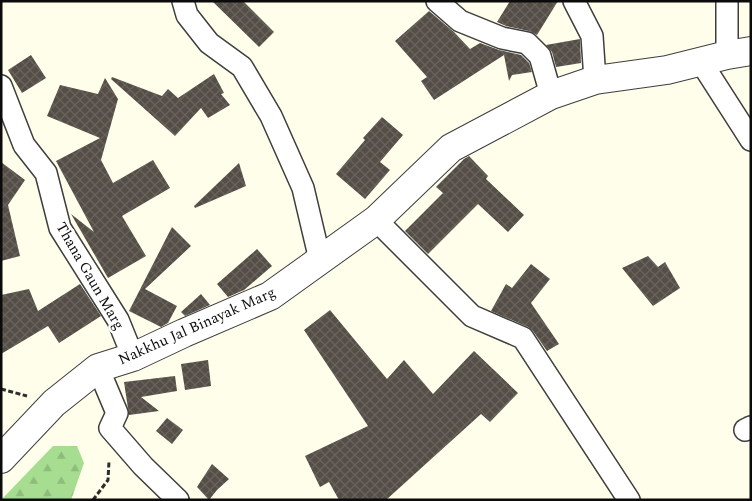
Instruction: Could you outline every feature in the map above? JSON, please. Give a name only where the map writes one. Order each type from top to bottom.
[{"type":"street","points":[[183,1],[188,15],[209,43],[242,66],[271,116],[303,188],[320,260]]},
{"type":"street","points":[[437,1],[460,21],[502,38],[527,43],[540,56],[550,95]]},
{"type":"street","points":[[574,1],[592,36],[595,80]]},
{"type":"street","points":[[727,1],[739,53]]},
{"type":"street","name":"Nakkhu Jal Binayak Marg","points":[[1,459],[54,403],[98,368],[133,357],[270,296],[376,220],[452,148],[550,95],[595,80],[667,70],[739,53]]},
{"type":"street","points":[[701,62],[751,140]]},
{"type":"street","name":"Thana Gaun Marg","points":[[1,86],[24,145],[46,173],[60,228],[118,320],[133,357]]},
{"type":"street","points":[[376,220],[472,316],[523,338],[629,500]]},
{"type":"street","points":[[98,368],[117,413],[110,428],[143,466],[178,500]]},
{"type":"path","points":[[93,500],[108,480],[110,428]]},
{"type":"green space","points":[[53,446],[77,446],[84,463],[71,500],[1,500]]},
{"type":"building","points":[[212,1],[243,1],[274,32],[259,47]]},
{"type":"building","points":[[510,1],[558,1],[537,35],[497,22]]},
{"type":"building","points":[[429,11],[454,32],[470,49],[480,43],[521,55],[529,63],[532,72],[512,75],[509,81],[504,55],[434,100],[421,81],[427,77],[395,41]]},
{"type":"building","points":[[580,39],[581,63],[556,67],[552,52],[546,45]]},
{"type":"building","points":[[31,55],[46,78],[22,93],[8,70]]},
{"type":"building","points":[[214,74],[224,93],[221,94],[230,105],[208,118],[201,108],[175,136],[111,79],[112,77],[162,96],[168,89],[178,98]]},
{"type":"building","points":[[105,78],[118,99],[101,160],[113,183],[153,160],[170,188],[122,216],[146,256],[108,278],[71,214],[94,232],[56,161],[100,138],[47,116],[60,85],[98,94]]},
{"type":"building","points":[[382,117],[403,135],[380,162],[390,170],[365,199],[336,174],[365,140],[363,138]]},
{"type":"building","points":[[469,156],[488,176],[486,179],[524,215],[508,232],[478,204],[428,254],[405,231],[443,193],[436,187]]},
{"type":"building","points":[[1,162],[25,180],[8,205],[20,256],[1,261]]},
{"type":"building","points":[[239,163],[246,186],[195,208],[194,206]]},
{"type":"building","points":[[172,227],[191,246],[145,289],[177,306],[168,323],[161,327],[129,311]]},
{"type":"building","points":[[257,249],[272,266],[244,290],[228,297],[217,284]]},
{"type":"building","points":[[648,256],[658,267],[665,262],[680,288],[653,306],[622,268]]},
{"type":"building","points":[[531,264],[550,279],[531,303],[559,344],[547,351],[528,327],[491,311],[506,284],[512,288]]},
{"type":"building","points":[[80,284],[101,316],[59,343],[48,326],[1,354],[1,295],[29,289],[38,311]]},
{"type":"building","points":[[201,294],[210,305],[185,316],[181,312]]},
{"type":"building","points":[[330,310],[387,379],[404,360],[433,394],[474,351],[518,393],[490,422],[481,414],[386,500],[339,500],[329,482],[320,487],[305,456],[368,426],[304,330]]},
{"type":"building","points":[[208,360],[211,386],[185,390],[181,364]]},
{"type":"building","points":[[175,376],[177,391],[141,397],[159,411],[129,415],[124,382]]},
{"type":"building","points":[[167,418],[183,430],[172,444],[156,431]]},
{"type":"building","points":[[212,464],[229,479],[209,500],[197,487]]}]
